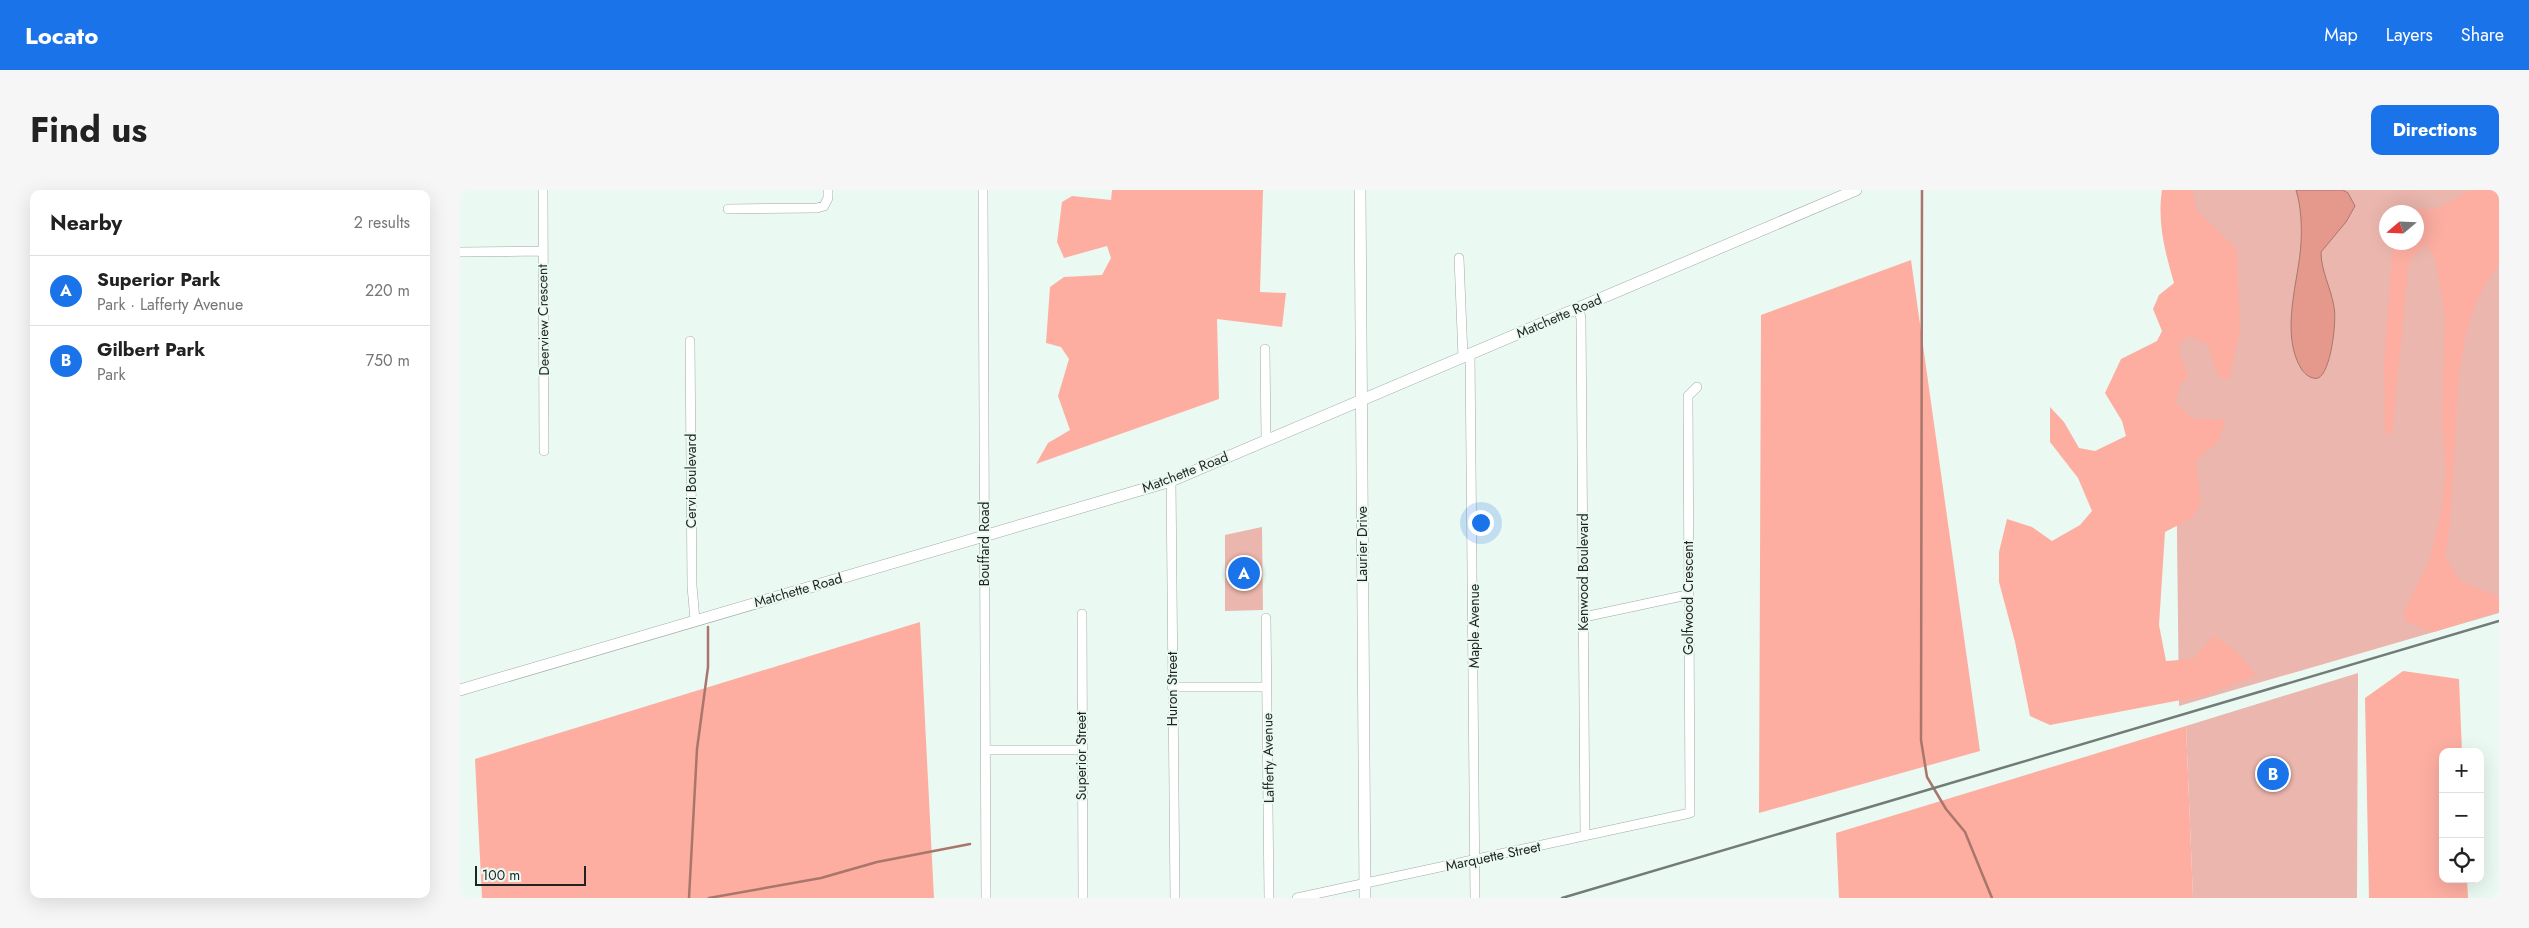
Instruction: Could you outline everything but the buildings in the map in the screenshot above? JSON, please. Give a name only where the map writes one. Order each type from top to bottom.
[{"type":"street","name":"Deerview Crescent","points":[[543,190],[544,451]]},
{"type":"street","points":[[728,210],[817,208],[824,206],[828,198],[828,190]]},
{"type":"street","name":"Bouffard Road","points":[[983,190],[986,898]]},
{"type":"street","name":"Laurier Drive","points":[[1360,190],[1365,898]]},
{"type":"street","name":"Matchette Road","points":[[460,690],[1171,481],[1856,190]]},
{"type":"street","points":[[460,252],[542,251]]},
{"type":"street","name":"Maple Avenue","points":[[1459,258],[1467,355],[1475,898]]},
{"type":"street","name":"Kenwood Boulevard","points":[[1579,308],[1582,319],[1585,836]]},
{"type":"street","name":"Cervi Boulevard","points":[[690,341],[692,586],[695,620]]},
{"type":"street","points":[[1265,349],[1266,440]]},
{"type":"street","name":"Golfwood Crescent","points":[[1690,813],[1687,595],[1688,396],[1697,387]]},
{"type":"street","name":"Huron Street","points":[[1171,481],[1175,898]]},
{"type":"street","points":[[1584,617],[1687,595]]},
{"type":"street","name":"Superior Street","points":[[1082,614],[1083,898]]},
{"type":"street","name":"Lafferty Avenue","points":[[1266,618],[1269,898]]},
{"type":"street","points":[[1172,687],[1267,687]]},
{"type":"street","points":[[985,750],[1081,750]]},
{"type":"street","name":"Marquette Street","points":[[1297,898],[1690,813]]},
{"type":"shaded area","points":[[1112,190],[1263,190],[1260,292],[1286,293],[1282,327],[1217,319],[1219,399],[1036,464],[1048,443],[1070,430],[1058,396],[1069,359],[1061,347],[1046,343],[1050,287],[1064,277],[1102,275],[1111,258],[1107,246],[1064,258],[1057,242],[1062,202],[1072,196],[1111,200]]},
{"type":"shaded area","points":[[2162,190],[2192,190],[2196,210],[2237,249],[2240,330],[2229,380],[2218,377],[2208,345],[2191,336],[2179,342],[2180,356],[2189,377],[2180,384],[2176,403],[2193,419],[2226,420],[2218,442],[2196,460],[2201,503],[2192,518],[2165,532],[2159,625],[2166,661],[2193,659],[2214,635],[2238,653],[2256,675],[2202,696],[2050,725],[2030,716],[2015,642],[1999,582],[1999,552],[2007,519],[2032,527],[2052,541],[2080,525],[2092,511],[2078,478],[2050,442],[2050,407],[2064,422],[2079,448],[2095,451],[2126,436],[2122,421],[2105,393],[2121,359],[2157,341],[2162,331],[2153,309],[2159,295],[2174,283],[2161,225]]},
{"type":"shaded area","points":[[2173,190],[2499,190],[2499,613],[2179,706]]},
{"type":"shaded area","points":[[2296,190],[2343,190],[2348,193],[2355,206],[2346,222],[2321,252],[2334,307],[2335,323],[2330,357],[2323,374],[2318,378],[2309,376],[2302,370],[2295,356],[2292,340],[2292,307],[2300,258],[2301,236],[2300,209]]},
{"type":"shaded area","points":[[2471,190],[2499,190],[2499,265],[2486,283],[2477,302],[2469,322],[2464,343],[2459,386],[2449,532],[2445,556],[2460,581],[2499,597],[2499,611],[2434,632],[2406,622],[2403,613],[2429,561],[2442,507],[2446,469],[2442,421],[2445,315],[2435,260],[2427,244],[2424,247],[2424,209],[2437,209]]},
{"type":"shaded area","points":[[2392,250],[2421,250],[2409,261],[2392,434],[2385,433],[2384,360]]},
{"type":"shaded area","points":[[1911,260],[1980,751],[1759,813],[1761,315]]},
{"type":"shaded area","points":[[1262,527],[1263,610],[1225,611],[1225,535]]},
{"type":"shaded area","points":[[920,622],[934,898],[482,898],[475,759]]},
{"type":"shaded area","points":[[2403,671],[2459,679],[2462,748],[2439,748],[2439,883],[2467,883],[2468,898],[2369,898],[2365,698]]},
{"type":"shaded area","points":[[2358,673],[2357,898],[2193,898],[2186,726]]},
{"type":"shaded area","points":[[2186,726],[2193,898],[1839,898],[1836,833]]},
{"type":"waterway","points":[[1922,190],[1921,740],[1927,777],[1946,809],[1965,832],[1992,898]]},
{"type":"waterway","points":[[689,898],[697,749],[708,667],[708,627]]},
{"type":"waterway","points":[[709,898],[821,878],[877,862],[970,844]]},
{"type":"railway","points":[[1562,898],[2499,621]]},
{"type":"place","name":"Superior Park","points":[[1244,573]]},
{"type":"place","name":"Gilbert Park","points":[[2273,774]]}]
